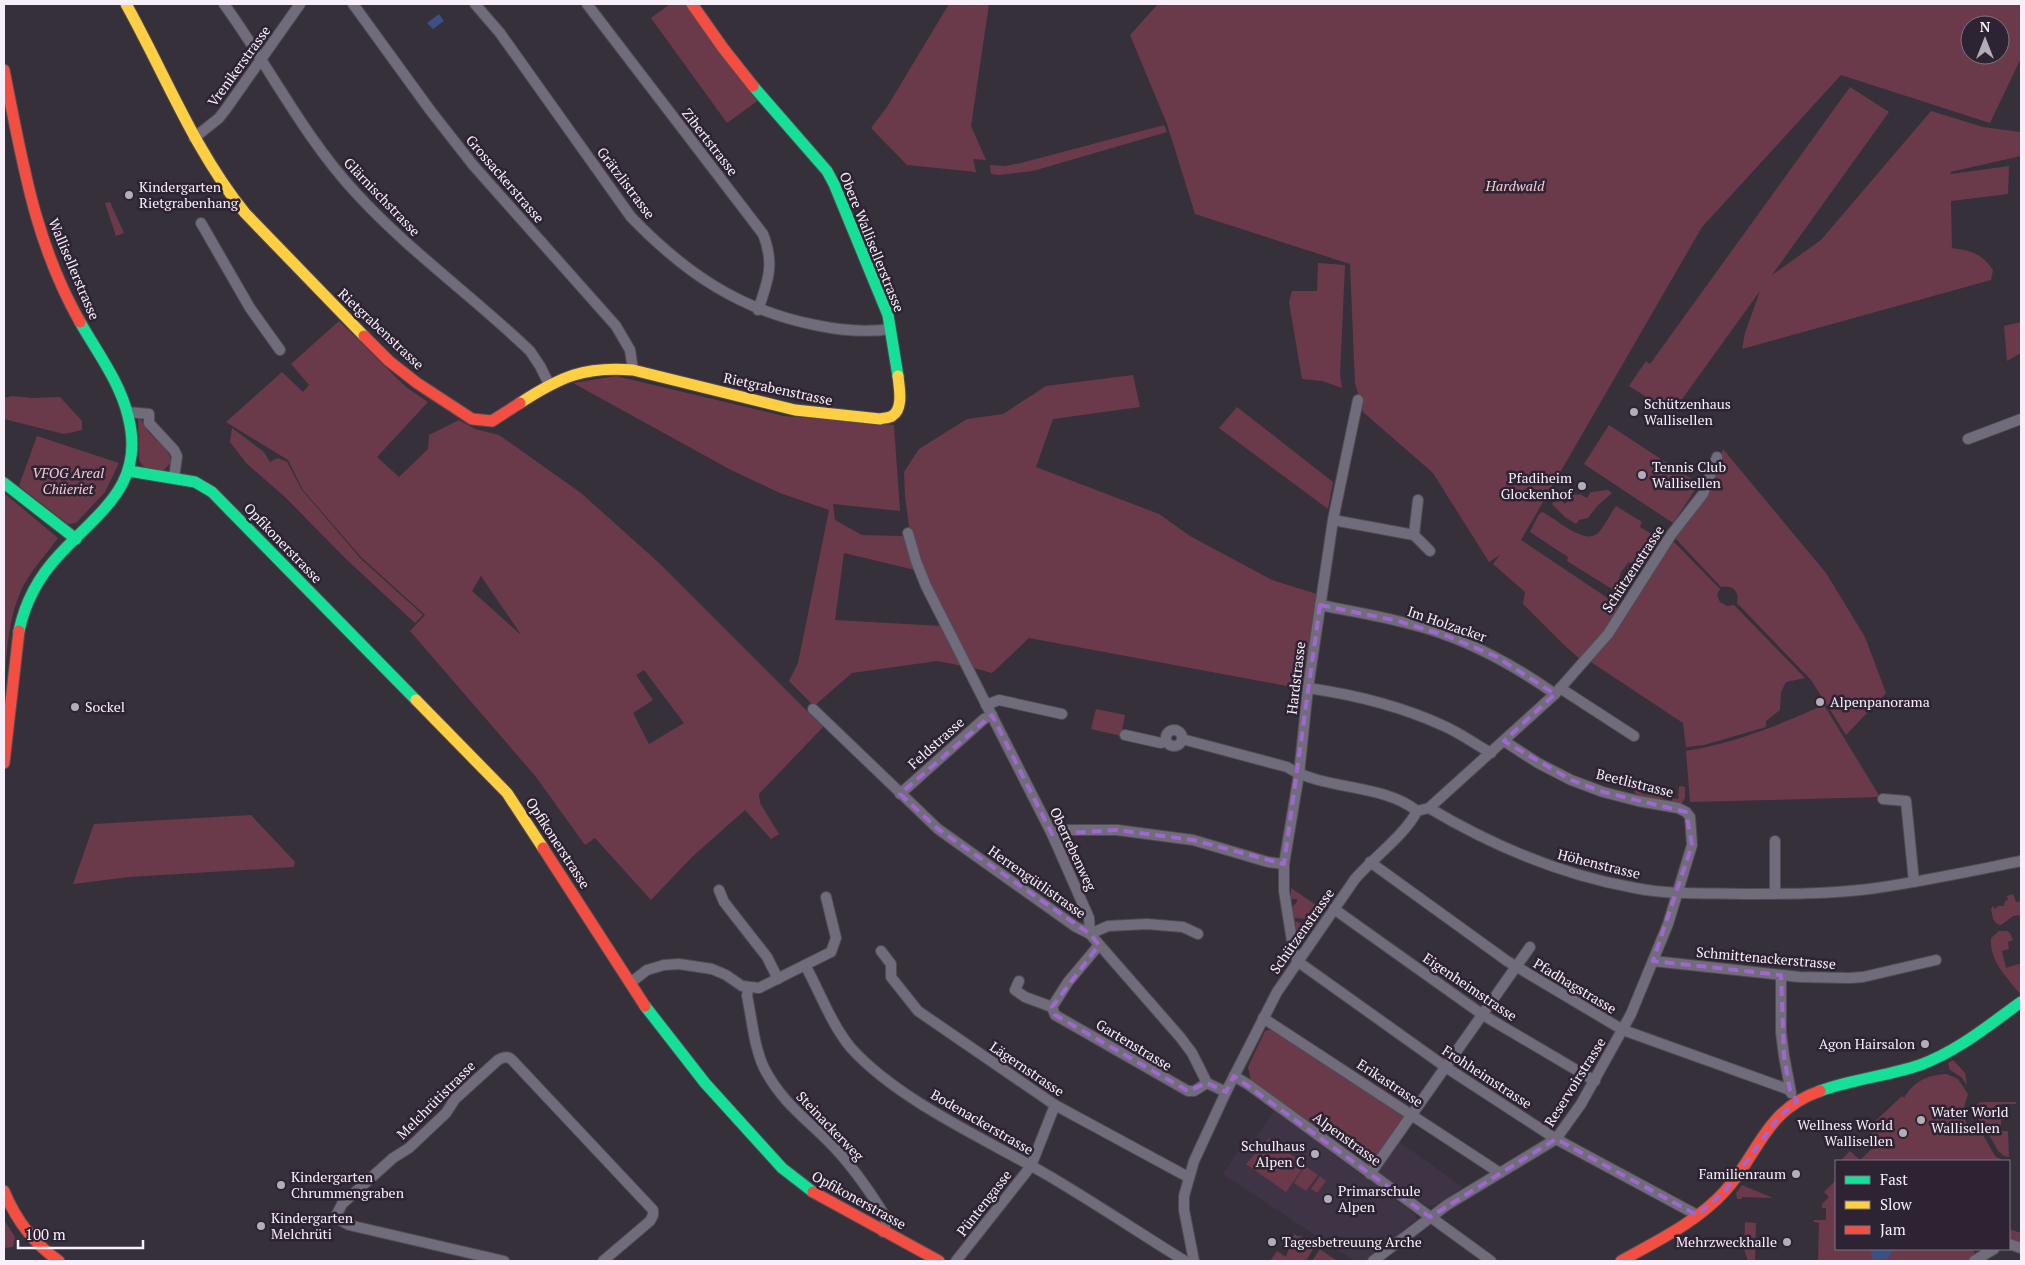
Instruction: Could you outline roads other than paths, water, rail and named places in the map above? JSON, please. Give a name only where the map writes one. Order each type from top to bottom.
[{"type":"street","name":"Rietgrabenstrasse","points":[[126,4],[162,70],[194,138],[214,174],[244,214],[389,361],[417,383],[472,419],[485,422],[500,417],[549,384],[566,376],[595,369],[634,370],[794,410],[864,418],[888,418],[893,416]]},
{"type":"street","name":"Glärnischstrasse","points":[[224,4],[307,131],[356,193],[388,226],[530,351],[549,384]]},
{"type":"street","name":"Vrenikerstrasse","points":[[194,138],[219,118],[300,4]]},
{"type":"street","name":"Grossackerstrasse","points":[[353,4],[430,110],[473,165],[616,326],[630,350],[634,370]]},
{"type":"street","name":"Grätzlistrasse","points":[[475,4],[500,33],[631,217],[655,242],[685,267],[722,292],[758,310],[796,322],[828,328],[865,331],[890,329]]},
{"type":"street","name":"Zibertstrasse","points":[[587,4],[763,234],[770,257],[770,270],[758,310]]},
{"type":"street","name":"Obere Wallisellerstrasse","points":[[692,4],[758,93],[830,177],[884,304],[896,359],[900,399],[897,411],[893,416]]},
{"type":"street","name":"Wallisellerstrasse","points":[[4,70],[28,189],[44,242],[68,299],[117,387],[130,424],[132,452],[129,471],[122,488],[110,506],[47,570],[25,610],[16,653],[4,763]]},
{"type":"street","points":[[201,223],[250,308],[280,350]]},
{"type":"street","name":"Hardstrasse","points":[[1297,961],[1284,891],[1284,864],[1299,774],[1308,688],[1333,520],[1358,400]]},
{"type":"street","points":[[127,412],[149,414],[149,423],[174,450],[177,456],[174,478]]},
{"type":"street","points":[[1968,439],[2021,419]]},
{"type":"street","name":"Schützenstrasse","points":[[1194,1261],[1184,1210],[1184,1196],[1188,1177],[1226,1092],[1263,1018],[1297,961],[1370,862],[1412,822],[1417,811],[1428,808],[1558,691],[1608,634],[1671,535],[1703,494],[1717,457]]},
{"type":"street","name":"Opfikonerstrasse","points":[[129,471],[200,484],[212,492],[507,793],[630,982],[682,1056],[738,1121],[782,1168],[821,1198],[938,1261]]},
{"type":"street","points":[[4,483],[76,539]]},
{"type":"street","points":[[1414,535],[1418,500]]},
{"type":"street","points":[[1333,520],[1414,535],[1430,551]]},
{"type":"street","name":"Oberrebenweg","points":[[908,533],[926,586],[1052,834],[1089,918],[1090,934]]},
{"type":"street","name":"Im Holzacker","points":[[1320,605],[1411,624],[1447,636],[1495,656],[1558,691]]},
{"type":"street","points":[[1308,688],[1355,696],[1407,710],[1446,727],[1491,753]]},
{"type":"street","points":[[1558,691],[1634,736]]},
{"type":"street","points":[[986,705],[999,700],[1062,714]]},
{"type":"street","name":"Herrengütlistrasse","points":[[813,709],[938,829],[1076,927],[1090,934],[1180,1037],[1192,1054],[1207,1083]]},
{"type":"street","name":"Feldstrasse","points":[[900,794],[984,719],[992,715]]},
{"type":"street","points":[[1125,735],[1161,743],[1166,741],[1167,732],[1173,729],[1181,733],[1182,739],[1287,766],[1299,774],[1407,803],[1417,811]]},
{"type":"street","name":"Beetlistrasse","points":[[1504,741],[1538,763],[1571,780],[1603,792],[1678,808],[1686,812],[1690,817],[1692,845],[1679,893]]},
{"type":"street","points":[[1883,799],[1906,801],[1914,882]]},
{"type":"street","name":"Höhenstrasse","points":[[1428,808],[1477,836],[1548,866],[1636,889],[1679,893],[1775,894],[1851,891],[1914,882],[2021,861]]},
{"type":"street","points":[[1052,834],[1063,830],[1118,830],[1193,840],[1268,862],[1284,864]]},
{"type":"street","points":[[1775,841],[1775,894]]},
{"type":"street","name":"Pfadhagstrasse","points":[[1370,862],[1516,967],[1623,1030],[1790,1090]]},
{"type":"street","points":[[719,890],[724,902],[767,957],[778,979]]},
{"type":"street","name":"Reservoirstrasse","points":[[1373,1261],[1381,1257],[1430,1217],[1556,1139],[1595,1081],[1623,1030],[1654,961],[1679,893]]},
{"type":"street","points":[[630,982],[647,970],[664,965],[679,964],[712,969],[748,988],[759,988],[831,952],[836,938],[826,897]]},
{"type":"street","name":"Eigenheimstrasse","points":[[1334,909],[1483,1015],[1595,1081]]},
{"type":"street","points":[[1090,934],[1108,926],[1147,924],[1183,927],[1198,934]]},
{"type":"street","points":[[1052,1007],[1068,982],[1099,945]]},
{"type":"street","points":[[1370,1174],[1447,1068],[1530,947]]},
{"type":"street","name":"Lägernstrasse","points":[[881,952],[891,964],[891,977],[918,1011],[1055,1105],[1188,1177]]},
{"type":"street","name":"Schmittenackerstrasse","points":[[1654,961],[1818,978],[1863,977],[1936,960]]},
{"type":"street","name":"Frohheimstrasse","points":[[1297,961],[1447,1068],[1556,1139],[1698,1216]]},
{"type":"street","name":"Bodenackerstrasse","points":[[806,965],[836,1027],[872,1070],[927,1107],[1031,1166],[1185,1261]]},
{"type":"street","points":[[1781,975],[1781,1032],[1790,1090],[1797,1101]]},
{"type":"street","name":"Gartenstrasse","points":[[1019,981],[1015,990],[1025,997],[1052,1007],[1055,1015],[1180,1088],[1194,1091],[1207,1083]]},
{"type":"street","name":"Steinackerweg","points":[[748,988],[747,996],[758,1051],[770,1080],[790,1107],[830,1143],[859,1177],[885,1216],[884,1232]]},
{"type":"street","points":[[1622,1261],[1698,1216],[1725,1191],[1778,1118],[1797,1101],[1823,1090],[1900,1072],[1942,1055],[2021,1002]]},
{"type":"street","name":"Erikastrasse","points":[[1263,1018],[1500,1173]]},
{"type":"street","name":"Melchrütistrasse","points":[[504,1261],[349,1225],[340,1220],[338,1214],[342,1204],[393,1158],[409,1148],[446,1113],[455,1098],[498,1060],[504,1057],[511,1058],[650,1205],[653,1214],[650,1221],[603,1261]]},
{"type":"street","name":"Alpenstrasse","points":[[1234,1076],[1491,1261]]},
{"type":"street","points":[[1207,1083],[1226,1092]]},
{"type":"street","name":"Püntengasse","points":[[956,1261],[1031,1166],[1055,1105]]},
{"type":"street","points":[[4,1191],[16,1218],[27,1234],[59,1261]]},
{"type":"street","points":[[1974,1261],[1992,1250]]},
{"type":"water","points":[[439,14],[444,21],[433,29],[427,23]]},
{"type":"water","points":[[1870,1250],[1893,1250],[1888,1258],[1873,1261]]},
{"type":"place","name":"Kindergarten Rietgrabenhang","points":[[129,195]]},
{"type":"place","name":"Schützenhaus Wallisellen","points":[[1634,412]]},
{"type":"place","name":"Tennis Club Wallisellen","points":[[1642,475]]},
{"type":"place","name":"Pfadiheim Glockenhof","points":[[1582,486]]},
{"type":"place","name":"Alpenpanorama","points":[[1820,702]]},
{"type":"place","name":"Sockel","points":[[75,707]]},
{"type":"place","name":"Agon Hairsalon","points":[[1925,1044]]},
{"type":"place","name":"Water World Wallisellen","points":[[1921,1120]]},
{"type":"place","name":"Wellness World Wallisellen","points":[[1903,1133]]},
{"type":"place","name":"Schulhaus Alpen C","points":[[1315,1154]]},
{"type":"place","name":"Familienraum","points":[[1796,1174]]},
{"type":"place","name":"Kindergarten Chrummengraben","points":[[281,1185]]},
{"type":"place","name":"Primarschule Alpen","points":[[1328,1199]]},
{"type":"place","name":"Kindergarten Melchrüti","points":[[261,1226]]},
{"type":"place","name":"Tagesbetreuung Arche","points":[[1272,1242]]},
{"type":"place","name":"Mehrzweckhalle","points":[[1787,1242]]},
{"type":"park label","name":"Hardwald","points":[[1515,186]]},
{"type":"park label","name":"VFOG Areal Chüeriet","points":[[68,482]]}]
